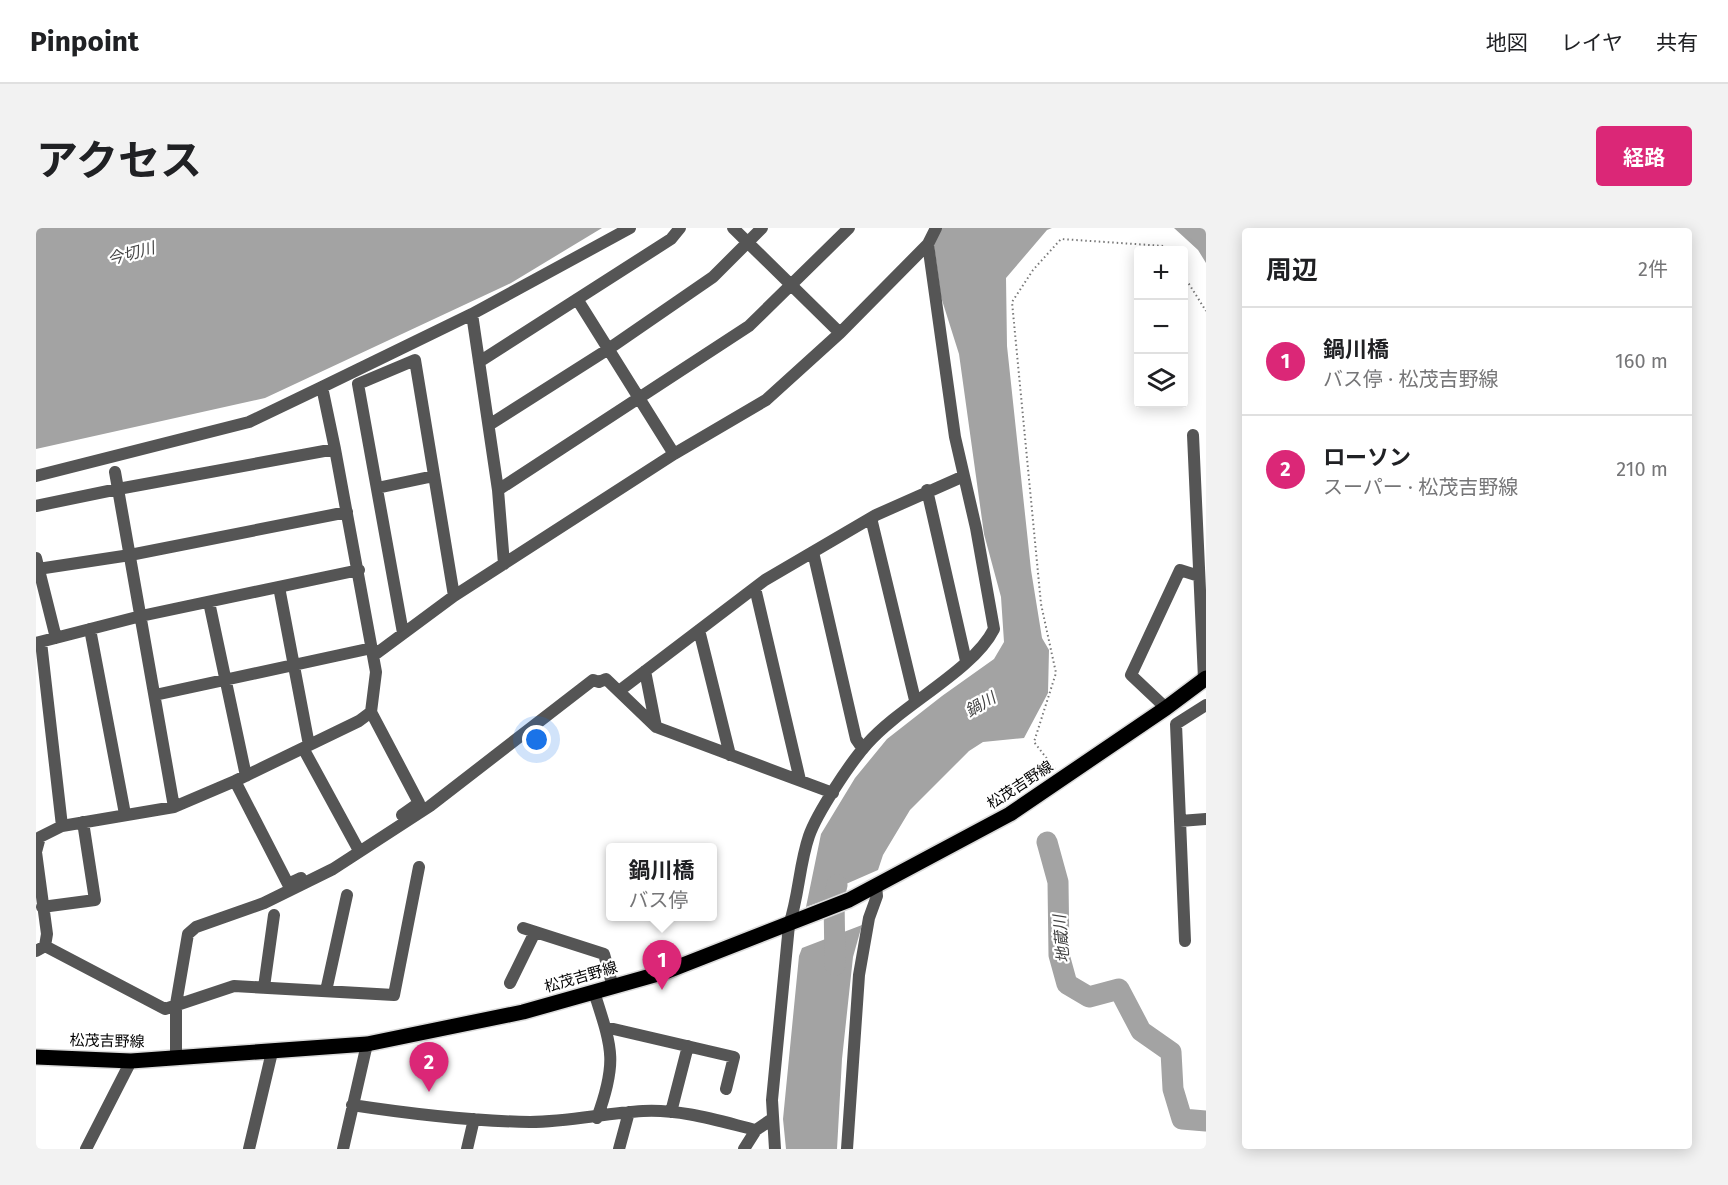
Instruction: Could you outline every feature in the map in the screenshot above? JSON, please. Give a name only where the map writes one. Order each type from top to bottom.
[{"type":"main road","name":"松茂吉野線","points":[[36,1057],[131,1062],[367,1044],[523,1012],[665,972],[809,918],[849,900],[1010,814],[1166,708],[1205,678]]},
{"type":"street","points":[[36,476],[249,422],[471,314],[630,228]]},
{"type":"street","points":[[479,362],[671,239],[681,228]]},
{"type":"street","points":[[733,228],[840,333]]},
{"type":"street","points":[[489,425],[608,350],[713,277],[762,228]]},
{"type":"street","points":[[498,490],[749,326],[849,228]]},
{"type":"street","points":[[154,695],[225,679],[373,652],[454,596],[674,454],[766,400],[840,333],[928,244],[936,228]]},
{"type":"street","points":[[775,1149],[772,1119],[774,1073],[789,925],[797,903],[808,839],[833,793],[863,749],[915,700],[977,654],[994,628],[955,437],[928,244]]},
{"type":"street","points":[[577,299],[674,454]]},
{"type":"street","points":[[471,314],[498,490],[504,564]]},
{"type":"street","points":[[403,633],[358,384],[415,360],[454,596]]},
{"type":"street","points":[[209,602],[225,679],[240,779],[288,884],[357,847],[420,803],[371,712],[376,672],[373,652],[322,387]]},
{"type":"street","points":[[1193,435],[1205,678]]},
{"type":"street","points":[[36,506],[335,449]]},
{"type":"street","points":[[115,472],[174,807]]},
{"type":"street","points":[[377,488],[434,476]]},
{"type":"street","points":[[619,691],[755,588],[871,518],[927,490],[964,476]]},
{"type":"street","points":[[927,490],[966,661]]},
{"type":"street","points":[[56,638],[37,564],[130,555],[347,512]]},
{"type":"street","points":[[871,518],[915,700]]},
{"type":"street","points":[[813,552],[856,739],[863,749]]},
{"type":"street","points":[[62,826],[39,642],[141,616],[359,570]]},
{"type":"street","points":[[1166,708],[1131,675],[1180,570],[1199,576]]},
{"type":"street","points":[[279,587],[306,746],[357,847]]},
{"type":"street","points":[[755,588],[800,780]]},
{"type":"street","points":[[90,629],[125,814]]},
{"type":"street","points":[[699,630],[730,755]]},
{"type":"street","points":[[645,672],[656,727]]},
{"type":"street","points":[[176,1058],[176,1004],[188,934],[196,927],[264,903],[333,869],[430,806],[593,680],[599,682],[606,680],[656,727],[833,793]]},
{"type":"street","points":[[1185,941],[1176,724],[1206,705]]},
{"type":"street","points":[[371,712],[359,721],[240,779],[174,807],[62,826],[40,837],[36,852],[47,934],[41,949],[165,1009],[234,986],[394,995],[419,867]]},
{"type":"street","points":[[1180,821],[1206,819]]},
{"type":"street","points":[[42,908],[95,900],[83,822]]},
{"type":"street","points":[[847,1149],[860,975],[869,918],[878,896],[876,886]]},
{"type":"street","points":[[326,991],[347,895]]},
{"type":"street","points":[[264,987],[274,915]]},
{"type":"street","points":[[510,983],[529,930],[604,954],[613,987]]},
{"type":"street","points":[[594,992],[605,1027],[612,1061],[610,1083],[597,1118]]},
{"type":"street","points":[[605,1027],[734,1057],[726,1089]]},
{"type":"street","points":[[343,1149],[367,1044]]},
{"type":"street","points":[[670,1112],[688,1046]]},
{"type":"street","points":[[249,1149],[272,1052]]},
{"type":"street","points":[[86,1149],[131,1062]]},
{"type":"street","points":[[352,1105],[474,1119],[530,1122],[597,1118],[629,1112],[670,1112],[756,1130]]},
{"type":"street","points":[[619,1149],[629,1112]]},
{"type":"street","points":[[467,1149],[474,1119]]},
{"type":"street","points":[[744,1149],[756,1130],[772,1119]]},
{"type":"path","points":[[1062,779],[1034,742],[1056,673],[1041,604],[1012,302],[1033,270],[1062,239],[1164,246]]},
{"type":"path","points":[[1188,282],[1206,311]]},
{"type":"water","name":"今切川","points":[[36,228],[602,228],[511,283],[265,398],[36,449]]},
{"type":"water","points":[[940,228],[1052,228],[1047,230],[1006,278],[1007,346],[1031,570],[1042,638],[1049,650],[1048,693],[1024,738],[983,742],[969,751],[910,810],[883,855],[878,870],[846,884],[843,894],[806,907],[821,834],[855,778],[887,739],[994,659],[1004,642],[1001,597],[984,534],[959,354],[941,297],[933,238]]},
{"type":"water","points":[[1174,228],[1206,228],[1206,263],[1198,250]]},
{"type":"water","points":[[862,925],[853,957],[842,1059],[837,1149],[786,1149],[783,1119],[799,956],[802,948]]},
{"type":"waterway","name":"地蔵川","points":[[1047,842],[1058,882],[1059,955],[1067,984],[1089,997],[1119,989],[1141,1031],[1171,1052],[1173,1089],[1182,1119],[1206,1121]]},
{"type":"waterway","name":"鍋川","points":[[835,965],[834,898],[837,885]]},
{"type":"place","name":"鍋川橋","points":[[662,990]]},
{"type":"place","name":"ローソン","points":[[429,1092]]}]
